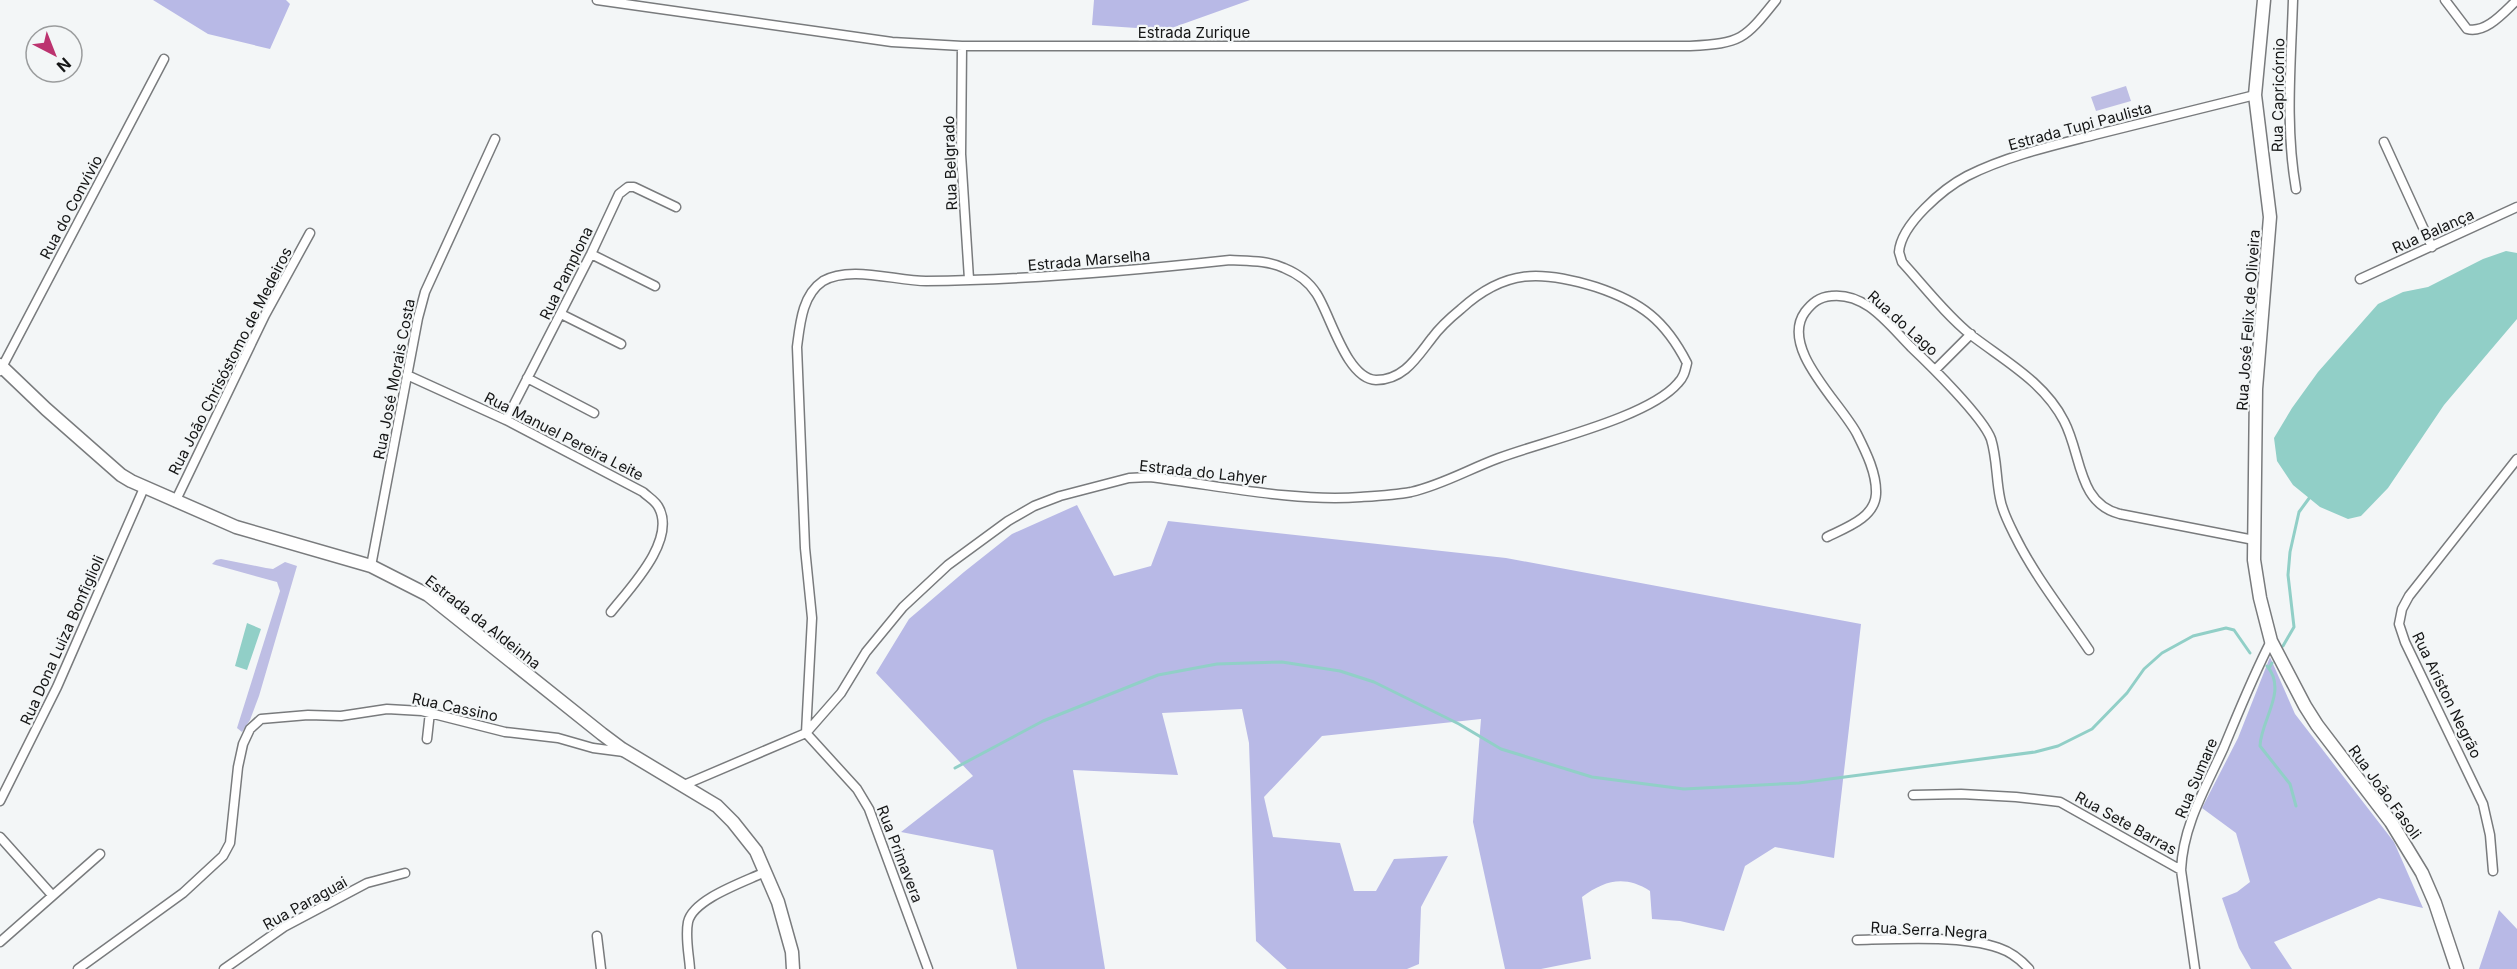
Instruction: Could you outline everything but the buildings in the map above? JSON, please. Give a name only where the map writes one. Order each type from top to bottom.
[{"type":"street","name":"Estrada Zurique","points":[[597,0],[892,42],[962,46],[1690,46],[1727,44],[1740,38],[1759,21],[1776,0]]},
{"type":"street","name":"Rua José Felix de Oliveira","points":[[2264,0],[2255,95],[2270,217],[2256,390],[2254,560],[2260,598],[2271,641]]},
{"type":"street","name":"Rua Capricórnio","points":[[2294,0],[2289,124],[2290,158],[2296,189]]},
{"type":"street","points":[[2445,0],[2467,29],[2477,30],[2494,21],[2517,0]]},
{"type":"street","name":"Rua Belgrado","points":[[962,46],[961,154],[969,279]]},
{"type":"street","name":"Rua do Convívio","points":[[1,368],[164,59]]},
{"type":"street","name":"Estrada Tupi Paulista","points":[[2254,540],[2103,509],[2092,499],[2065,422],[2053,404],[2034,382],[1971,334],[1920,282],[1900,257],[1899,249],[1917,216],[1966,176],[2015,156],[2255,95]]},
{"type":"street","name":"Rua José Morais Costa","points":[[371,566],[425,292],[495,139]]},
{"type":"street","points":[[2384,142],[2432,246]]},
{"type":"street","name":"Rua Pamplona","points":[[506,420],[623,189],[634,187],[676,207]]},
{"type":"street","name":"Rua Balança","points":[[2360,279],[2517,207]]},
{"type":"street","name":"Rua João Chrisóstomo de Medeiros","points":[[175,502],[265,315],[310,232]]},
{"type":"street","points":[[591,254],[655,286]]},
{"type":"street","name":"Estrada Marselha","points":[[806,733],[812,618],[805,548],[797,347],[801,316],[812,293],[821,282],[832,277],[861,274],[927,281],[1023,279],[1230,260],[1260,261],[1283,267],[1300,277],[1315,290],[1348,357],[1357,369],[1373,380],[1385,379],[1401,373],[1413,363],[1446,322],[1493,285],[1522,276],[1559,277],[1598,288],[1642,307],[1664,326],[1687,363]]},
{"type":"street","name":"Rua do Lago","points":[[1827,537],[1860,520],[1871,509],[1876,496],[1875,477],[1857,433],[1806,361],[1798,332],[1803,315],[1812,304],[1826,296],[1846,295],[1858,299],[1874,311],[1935,370],[1982,423],[1991,438],[2000,500],[2012,530],[2026,556],[2089,650]]},
{"type":"street","points":[[561,314],[621,344]]},
{"type":"street","points":[[1935,370],[1971,334]]},
{"type":"street","name":"Estrada do Lahyer","points":[[684,785],[806,733],[841,693],[866,652],[903,607],[948,565],[1008,521],[1034,506],[1060,496],[1129,478],[1149,477],[1314,496],[1359,497],[1410,492],[1446,481],[1500,457],[1628,414],[1678,384],[1684,375],[1687,363]]},
{"type":"street","name":"Estrada da Aldeinha","points":[[1,368],[120,475],[144,488],[236,527],[371,566],[428,595],[626,752],[717,806],[750,842],[765,872],[778,902],[792,952],[793,969]]},
{"type":"street","name":"Rua Manuel Pereira Leite","points":[[407,375],[506,420],[643,492],[658,505],[663,516],[657,548],[611,612]]},
{"type":"street","points":[[527,378],[594,413]]},
{"type":"street","name":"Rua Ariston Negrão","points":[[2493,871],[2490,835],[2483,804],[2413,661],[2399,624],[2402,609],[2409,596],[2517,459]]},
{"type":"street","name":"Rua Dona Luiza Bonfiglioli","points":[[0,801],[57,687],[144,488]]},
{"type":"street","name":"Rua Sumare","points":[[2195,969],[2181,870],[2182,854],[2194,810],[2224,747],[2248,686],[2271,641]]},
{"type":"street","name":"Rua João Fasoli","points":[[2271,641],[2317,725],[2408,847],[2435,903],[2457,969]]},
{"type":"street","name":"Rua Cassino","points":[[82,968],[183,893],[223,856],[230,843],[238,767],[243,744],[250,729],[261,719],[341,716],[387,709],[430,712],[505,732],[558,738],[593,748],[626,752]]},
{"type":"street","points":[[427,739],[430,712]]},
{"type":"street","name":"Rua Primavera","points":[[806,733],[857,789],[869,809],[928,969]]},
{"type":"street","name":"Rua Sete Barras","points":[[1913,795],[2016,796],[2060,802],[2181,870]]},
{"type":"street","points":[[0,837],[52,895]]},
{"type":"street","points":[[0,942],[100,854]]},
{"type":"street","points":[[690,969],[687,932],[690,916],[694,910],[708,900],[765,872]]},
{"type":"street","name":"Rua Paraguai","points":[[224,969],[284,927],[367,883],[405,873]]},
{"type":"street","points":[[597,936],[601,969]]},
{"type":"street","name":"Rua Serra Negra","points":[[1857,940],[1906,939],[1979,943],[2012,954],[2029,969]]},
{"type":"shaded area","points":[[153,0],[286,0],[290,4],[270,49],[208,34]]},
{"type":"shaded area","points":[[1094,0],[1250,0],[1166,30],[1092,25]]},
{"type":"shaded area","points":[[2126,86],[2131,101],[2096,111],[2091,97]]},
{"type":"shaded area","points":[[2506,251],[2517,253],[2517,319],[2444,405],[2388,488],[2361,516],[2348,519],[2320,507],[2293,485],[2277,461],[2274,438],[2318,372],[2378,304],[2403,292],[2428,287],[2483,259]]},
{"type":"shaded area","points":[[1077,505],[1114,576],[1151,566],[1168,521],[1506,558],[1861,624],[1834,858],[1775,847],[1745,866],[1724,931],[1680,921],[1652,919],[1650,891],[1624,881],[1607,883],[1582,897],[1591,959],[1541,969],[1505,969],[1473,822],[1481,719],[1322,736],[1264,797],[1273,837],[1340,843],[1354,891],[1376,891],[1394,859],[1448,856],[1421,907],[1419,964],[1407,969],[1287,969],[1256,941],[1249,743],[1242,709],[1162,713],[1178,775],[1073,770],[1105,969],[1017,969],[993,850],[901,832],[973,776],[876,673],[909,619],[964,572],[1012,534]]},
{"type":"shaded area","points":[[221,559],[273,569],[285,562],[297,566],[259,696],[250,720],[242,732],[237,728],[280,591],[277,582],[212,564]]},
{"type":"shaded area","points":[[247,623],[261,629],[247,670],[235,666]]},
{"type":"shaded area","points":[[2270,657],[2295,714],[2394,842],[2423,908],[2379,898],[2274,942],[2292,969],[2251,969],[2239,948],[2222,898],[2237,892],[2250,882],[2236,833],[2202,808],[2238,738]]},
{"type":"shaded area","points":[[2499,910],[2517,929],[2517,969],[2479,969]]},
{"type":"waterway","points":[[2283,646],[2294,627],[2288,575],[2290,552],[2299,512],[2310,497]]},
{"type":"waterway","points":[[955,768],[1043,721],[1158,675],[1217,664],[1282,662],[1340,671],[1374,682],[1459,724],[1501,749],[1592,777],[1684,789],[1799,783],[2035,752],[2058,746],[2092,729],[2127,693],[2144,669],[2162,653],[2193,636],[2226,628],[2234,630],[2250,653]]},
{"type":"waterway","points":[[2269,668],[2272,663]]},
{"type":"waterway","points":[[2267,666],[2275,685],[2272,705],[2261,736],[2260,746],[2290,784],[2296,806]]}]
